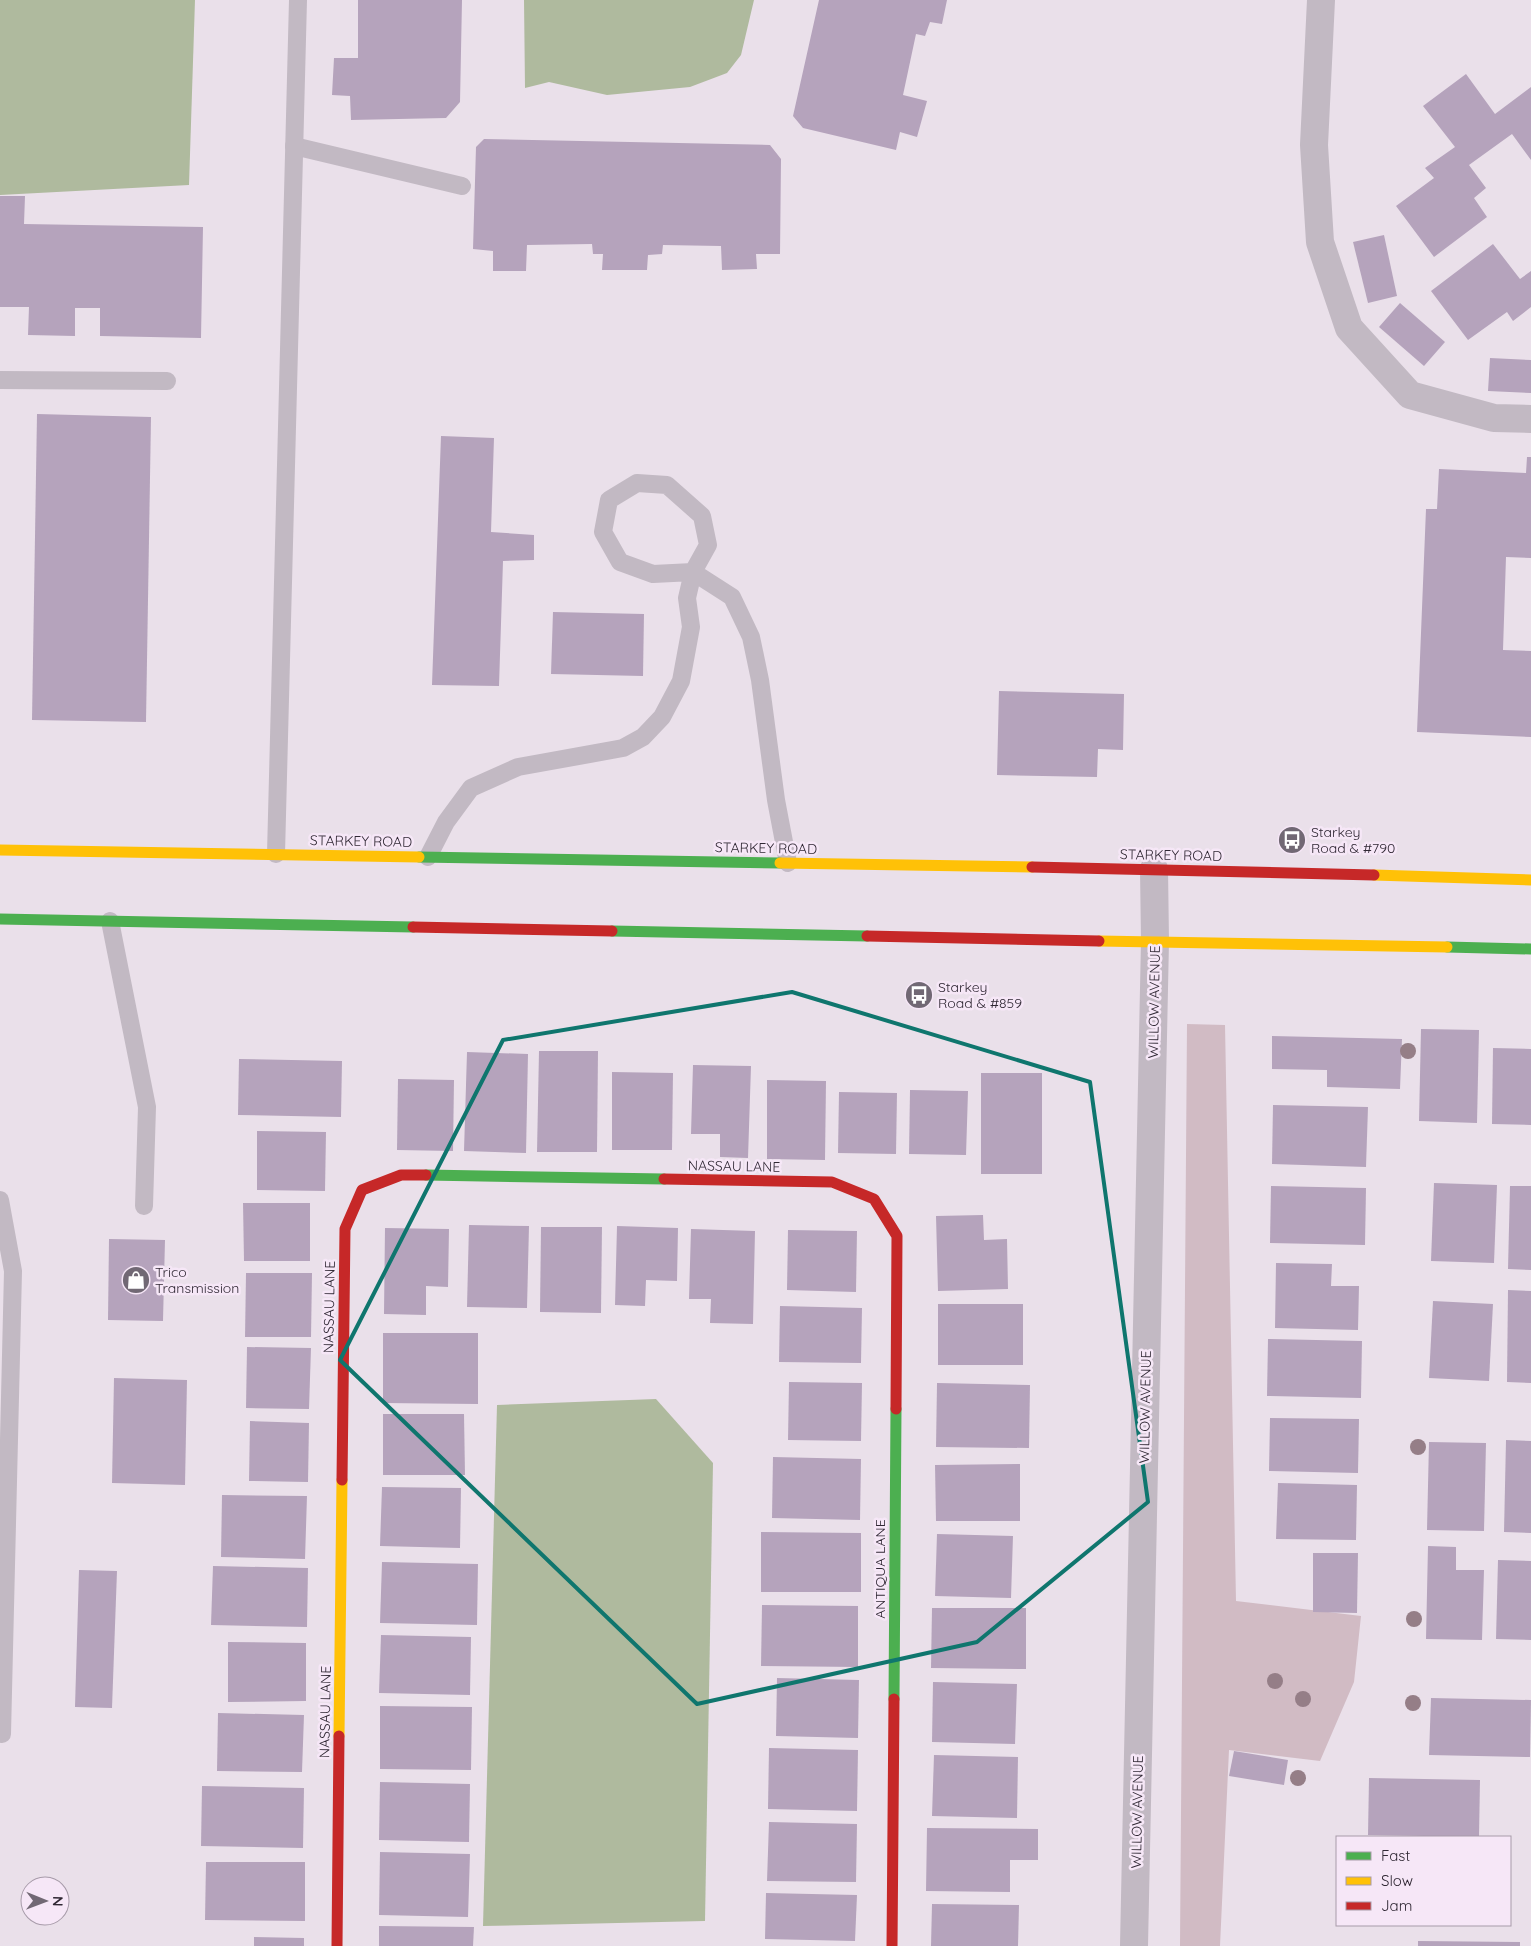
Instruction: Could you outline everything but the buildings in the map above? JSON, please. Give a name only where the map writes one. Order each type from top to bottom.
[{"type":"main road","name":"STARKEY ROAD","points":[[0,850],[1154,869],[1531,880]]},
{"type":"main road","points":[[0,920],[1531,949]]},
{"type":"main road","name":"NASSAU LANE","points":[[337,1946],[346,1229],[362,1190],[401,1175],[832,1182],[874,1199]]},
{"type":"main road","name":"ANTIQUA LANE","points":[[874,1199],[897,1236],[892,1946]]},
{"type":"street","points":[[1321,0],[1314,145],[1320,242],[1349,328],[1410,395],[1494,418],[1531,419]]},
{"type":"street","name":"WILLOW AVENUE","points":[[1134,1946],[1155,941],[1154,869]]},
{"type":"lane","points":[[276,854],[298,0]]},
{"type":"lane","points":[[294,146],[462,186]]},
{"type":"lane","points":[[0,380],[167,380]]},
{"type":"lane","points":[[428,857],[446,822],[471,788],[518,767],[623,748],[643,737],[662,717],[682,681],[692,627],[687,598],[693,572],[708,545],[702,516],[667,485],[637,483],[609,500],[603,532],[620,562],[653,574],[693,572],[732,597],[751,637],[760,680],[776,800],[788,863]]},
{"type":"lane","points":[[110,921],[147,1107],[144,1206]]},
{"type":"lane","points":[[0,1200],[13,1270],[2,1734]]},
{"type":"highlighted area","points":[[792,992],[1090,1082],[1148,1502],[977,1642],[697,1704],[340,1360],[503,1040]]},
{"type":"shaded area","points":[[0,0],[195,0],[189,185],[0,195]]},
{"type":"shaded area","points":[[524,0],[754,0],[741,55],[727,73],[690,87],[607,95],[549,82],[525,88]]},
{"type":"shaded area","points":[[1187,1024],[1225,1025],[1236,1601],[1361,1616],[1354,1682],[1320,1761],[1229,1750],[1220,1946],[1180,1946]]},
{"type":"shaded area","points":[[656,1399],[713,1463],[705,1921],[483,1926],[497,1405]]},
{"type":"traffic: fast","points":[[419,857],[780,863]]},
{"type":"traffic: fast","points":[[0,919],[413,927]]},
{"type":"traffic: fast","points":[[612,931],[867,936]]},
{"type":"traffic: fast","points":[[1447,947],[1531,949]]},
{"type":"traffic: fast","points":[[426,1175],[664,1179]]},
{"type":"traffic: fast","points":[[894,1699],[896,1409]]},
{"type":"traffic: slow","points":[[0,850],[419,857]]},
{"type":"traffic: slow","points":[[780,863],[1032,867]]},
{"type":"traffic: slow","points":[[1374,875],[1531,880]]},
{"type":"traffic: slow","points":[[1099,941],[1447,947]]},
{"type":"traffic: slow","points":[[339,1736],[342,1480]]},
{"type":"traffic: jam","points":[[1032,867],[1374,875]]},
{"type":"traffic: jam","points":[[413,927],[612,931]]},
{"type":"traffic: jam","points":[[867,936],[1099,941]]},
{"type":"traffic: jam","points":[[342,1480],[345,1229],[362,1190],[401,1175],[426,1175]]},
{"type":"traffic: jam","points":[[664,1179],[832,1182],[874,1199],[897,1236],[896,1409]]},
{"type":"traffic: jam","points":[[892,1946],[894,1699]]},
{"type":"traffic: jam","points":[[337,1946],[339,1736]]},
{"type":"place","name":"Starkey Road & #790","points":[[1292,840]]},
{"type":"place","name":"Starkey Road & #859","points":[[919,995]]},
{"type":"place","name":"Trico Transmission","points":[[136,1280]]}]
